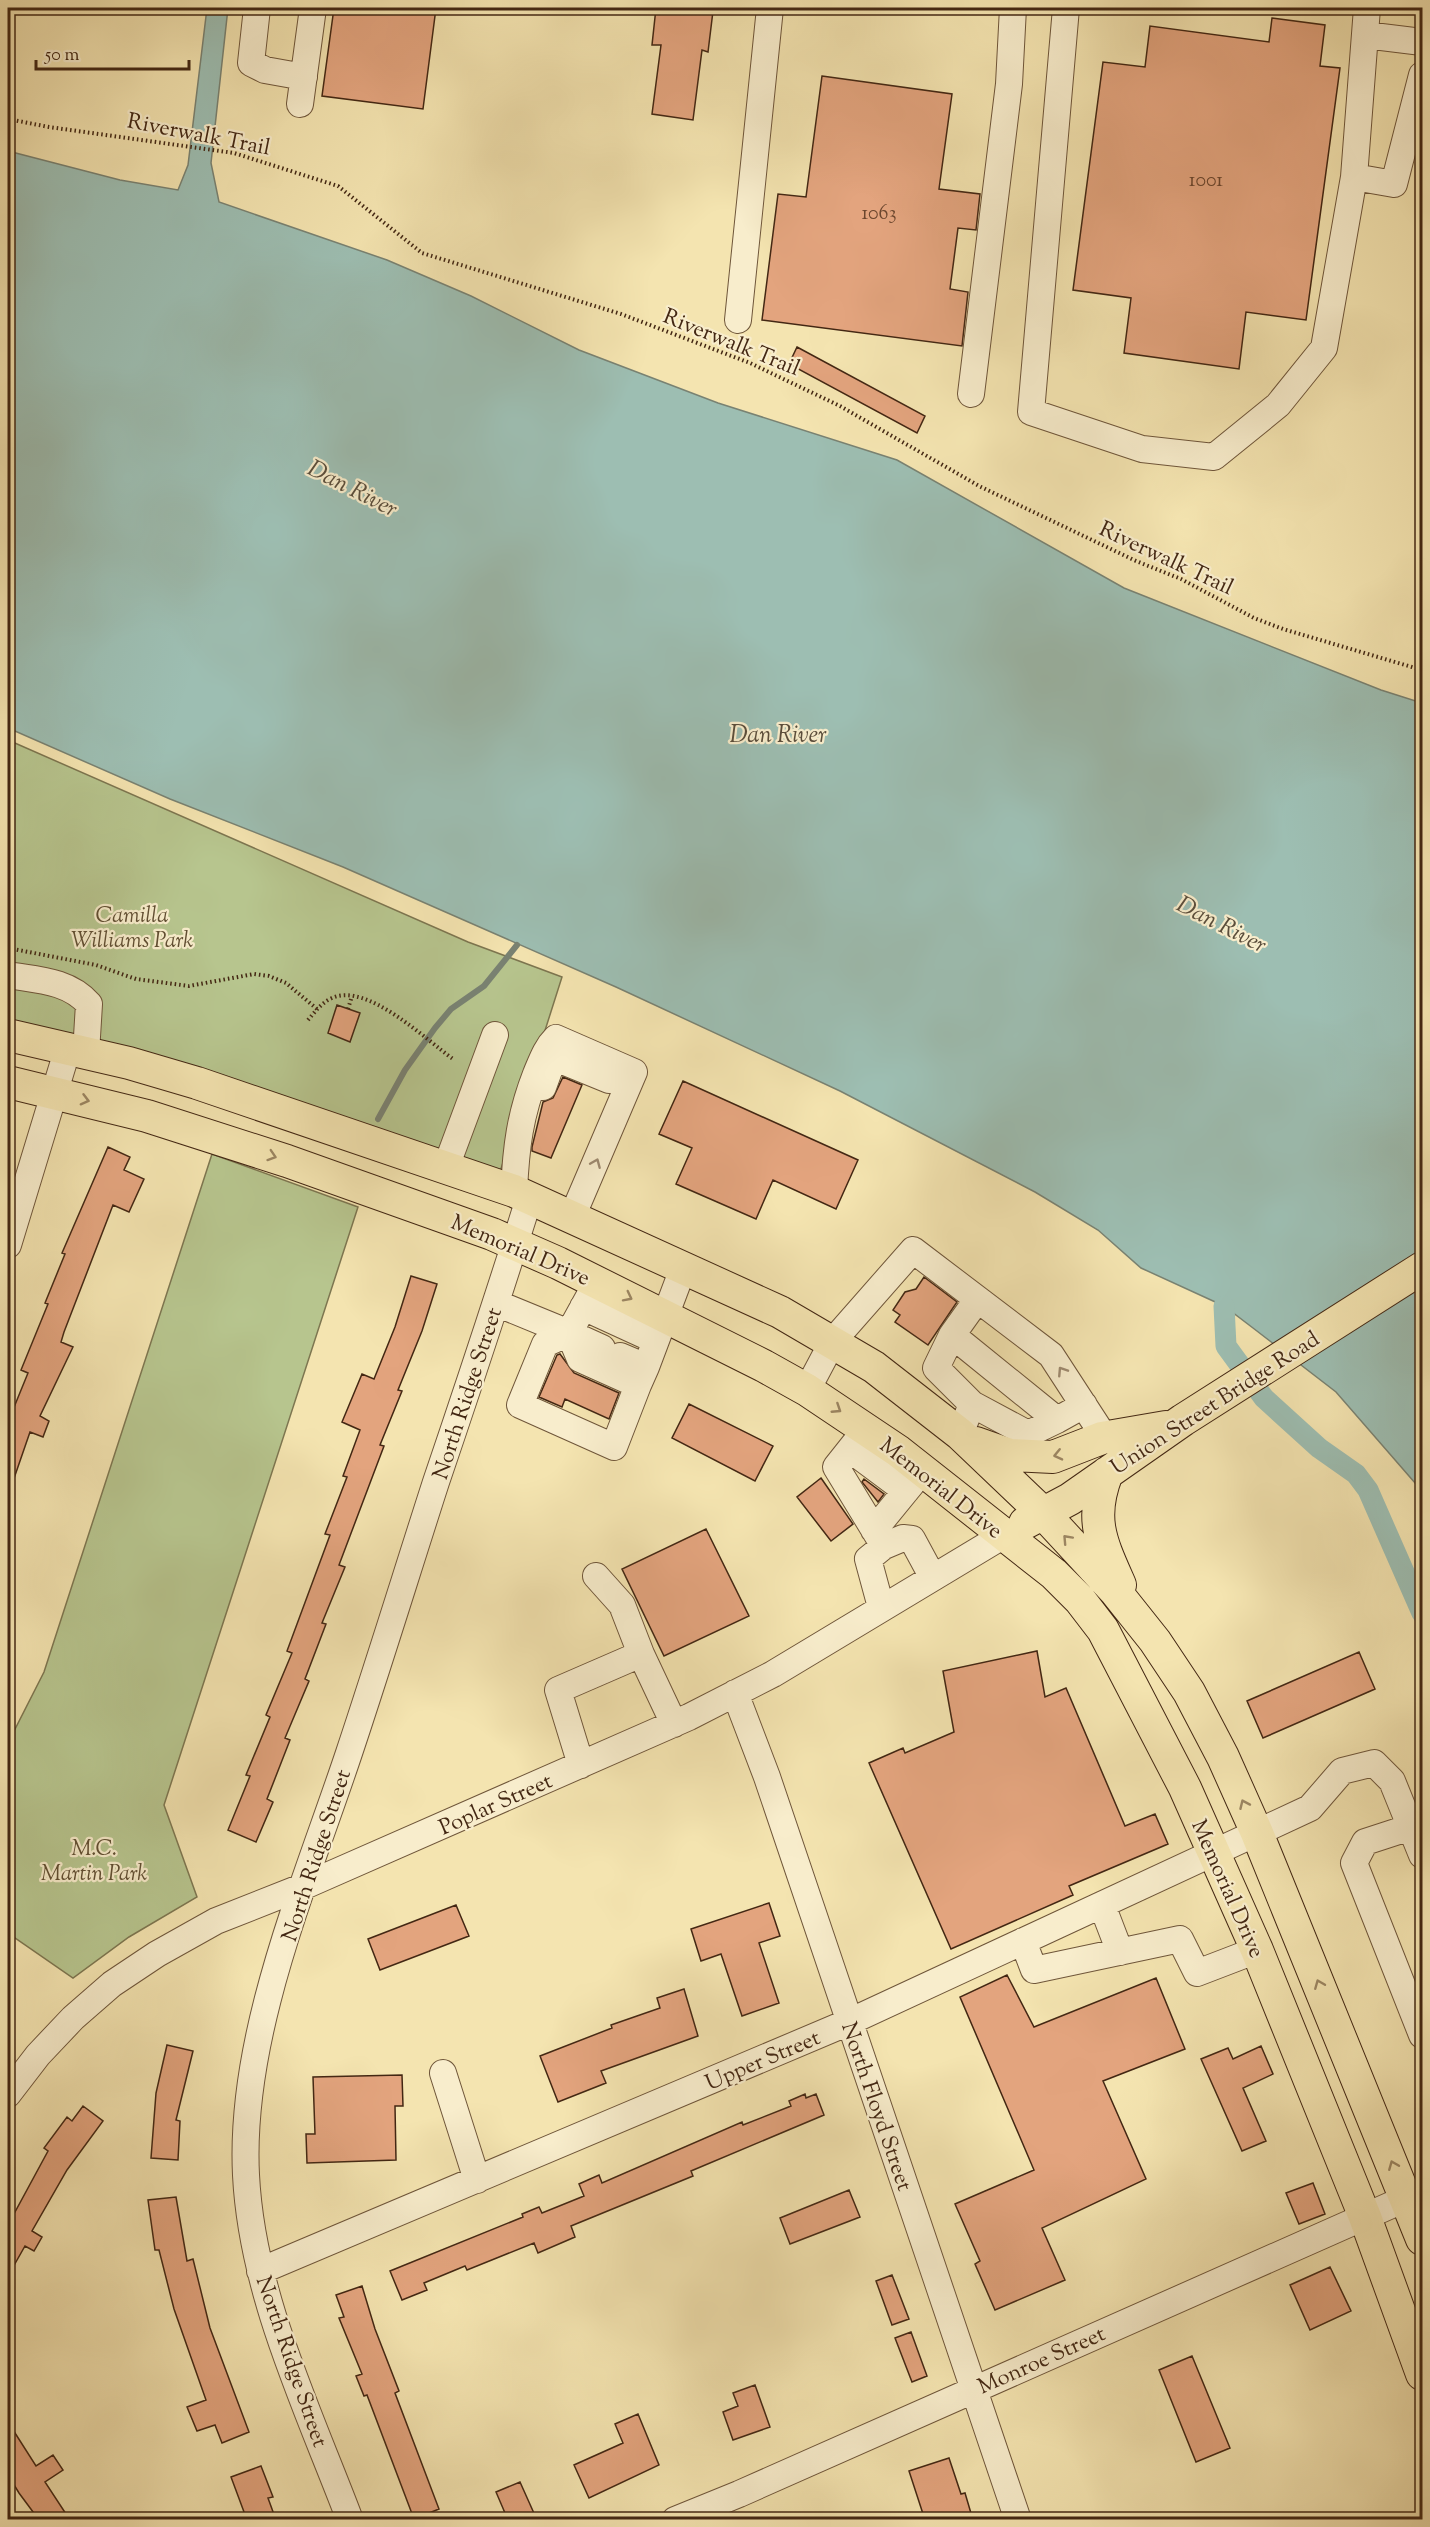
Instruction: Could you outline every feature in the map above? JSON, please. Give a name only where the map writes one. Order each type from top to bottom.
[{"type":"main road","name":"Memorial Drive","points":[[8,1035],[77,1050],[264,1104],[522,1195],[684,1266],[780,1312],[833,1341],[874,1367],[962,1436],[1043,1513],[1131,1611],[1155,1641],[1189,1692],[1223,1756],[1257,1833],[1422,2239]]},
{"type":"main road","name":"Memorial Drive","points":[[8,1082],[147,1116],[287,1161],[515,1244],[590,1295],[659,1328],[807,1390],[859,1439],[914,1480],[1004,1535],[1054,1574],[1080,1600],[1103,1630],[1133,1683],[1215,1852],[1365,2217],[1422,2374]]},
{"type":"main road","name":"Union Street Bridge Road","points":[[1004,1535],[1107,1473],[1179,1422],[1422,1268]]},
{"type":"main road","points":[[962,1436],[1010,1455],[1030,1458],[1053,1457],[1105,1438],[1179,1422]]},
{"type":"main road","points":[[1107,1473],[1098,1496],[1097,1517],[1100,1539],[1131,1611]]},
{"type":"street","points":[[257,8],[251,63],[265,70],[304,77]]},
{"type":"street","points":[[300,104],[313,8]]},
{"type":"street","points":[[738,320],[770,8]]},
{"type":"street","points":[[971,394],[1009,84],[1013,8]]},
{"type":"street","points":[[1066,8],[1031,412],[1142,449],[1214,457],[1278,405],[1324,348],[1354,177],[1367,8]]},
{"type":"street","points":[[1365,36],[1422,42]]},
{"type":"street","points":[[1354,177],[1394,184],[1422,75]]},
{"type":"street","points":[[8,975],[60,984],[81,995],[88,1004],[77,1050],[55,1092],[8,1245]]},
{"type":"street","points":[[446,1167],[495,1035]]},
{"type":"street","name":"North Ridge Street","points":[[350,2520],[275,2324],[260,2271],[246,2177],[246,2134],[250,2082],[260,2030],[302,1887],[349,1754],[515,1244],[522,1195],[517,1138],[526,1100],[544,1053],[556,1038],[634,1072],[572,1217]]},
{"type":"street","points":[[807,1390],[833,1341],[912,1250],[1052,1355],[1105,1438]]},
{"type":"street","points":[[590,1295],[569,1333],[545,1344],[520,1405],[614,1447],[684,1266]]},
{"type":"street","points":[[977,1300],[952,1335],[936,1368],[972,1404],[1028,1434],[1084,1406]]},
{"type":"street","points":[[496,1304],[611,1352],[642,1376]]},
{"type":"street","points":[[569,1333],[580,1359],[642,1376]]},
{"type":"street","points":[[952,1335],[1056,1420]]},
{"type":"street","points":[[962,1436],[972,1404]]},
{"type":"street","points":[[859,1439],[836,1467],[879,1538]]},
{"type":"street","points":[[881,1607],[868,1559],[914,1480]]},
{"type":"street","name":"Poplar Street","points":[[8,2094],[73,2018],[112,1984],[157,1954],[216,1921],[302,1887],[674,1724],[773,1674],[932,1576],[1004,1535]]},
{"type":"street","points":[[879,1538],[912,1539],[932,1576]]},
{"type":"street","points":[[596,1576],[622,1605],[641,1654],[674,1724]]},
{"type":"street","points":[[581,1766],[558,1690],[641,1654]]},
{"type":"street","name":"North Floyd Street","points":[[735,1693],[767,1777],[1018,2520]]},
{"type":"street","name":"Upper Street","points":[[260,2271],[849,2022],[1310,1808],[1342,1771],[1374,1763],[1392,1781],[1411,1827]]},
{"type":"street","points":[[1422,1855],[1411,1827],[1365,1842],[1353,1863],[1422,2035]]},
{"type":"street","points":[[1102,1905],[1120,1952]]},
{"type":"street","points":[[1023,1941],[1034,1970],[1180,1939],[1197,1973],[1257,1950]]},
{"type":"street","points":[[443,2073],[477,2180]]},
{"type":"street","name":"Monroe Street","points":[[675,2520],[1407,2198]]},
{"type":"path","name":"Riverwalk Trail","points":[[8,118],[49,127],[234,153],[338,186],[422,253],[621,314],[768,371],[840,406],[979,486],[1136,561],[1181,579],[1266,623],[1422,670]]},
{"type":"path","points":[[8,948],[96,965],[136,979],[189,987],[254,974],[269,976],[286,983],[317,1009]]},
{"type":"path","points":[[308,1020],[331,998],[343,995],[373,1001],[453,1059]]},
{"type":"path","points":[[348,1009],[352,996]]},
{"type":"green space","name":"Camilla Williams Park","points":[[8,740],[468,942],[562,977],[500,1172],[8,1024]]},
{"type":"green space","name":"M.C. Martin Park","points":[[212,1154],[358,1207],[164,1805],[197,1897],[129,1937],[73,1978],[8,1933],[8,1743],[44,1672]]},
{"type":"water","name":"Dan River","points":[[207,8],[228,8],[211,163],[219,202],[387,260],[471,296],[579,350],[718,403],[897,460],[1124,588],[1381,690],[1422,703],[1422,1491],[1336,1392],[1224,1306],[1141,1268],[1098,1230],[1035,1192],[840,1091],[616,987],[343,867],[170,799],[8,728],[8,151],[120,180],[178,190],[188,165]]},
{"type":"building","points":[[334,8],[436,8],[423,109],[322,96]]},
{"type":"building","points":[[656,8],[713,11],[708,52],[702,50],[693,120],[652,114],[661,45],[652,45]]},
{"type":"building","points":[[1272,18],[1325,25],[1320,66],[1340,68],[1306,320],[1246,312],[1239,369],[1124,353],[1131,298],[1073,290],[1103,62],[1145,67],[1150,26],[1269,42]]},
{"type":"building","points":[[822,76],[952,94],[939,189],[980,194],[976,230],[958,228],[950,289],[968,292],[962,346],[762,320],[778,194],[806,197]]},
{"type":"building","points":[[797,347],[925,416],[917,433],[789,364]]},
{"type":"building","points":[[337,1005],[360,1013],[350,1042],[328,1033]]},
{"type":"building","points":[[563,1077],[582,1085],[551,1158],[532,1151],[532,1147],[543,1102],[553,1098]]},
{"type":"building","points":[[683,1081],[858,1160],[836,1209],[773,1180],[756,1219],[676,1184],[692,1148],[659,1134]]},
{"type":"building","points":[[108,1147],[130,1157],[124,1170],[144,1179],[129,1212],[113,1205],[61,1342],[73,1347],[40,1416],[49,1421],[43,1437],[30,1432],[10,1490],[8,1489],[8,1422],[28,1373],[21,1370],[48,1304],[45,1303],[65,1254],[62,1253]]},
{"type":"building","points":[[411,1276],[437,1284],[422,1331],[398,1390],[402,1391],[380,1445],[384,1446],[339,1565],[345,1567],[322,1623],[326,1624],[305,1679],[309,1681],[285,1738],[290,1740],[267,1799],[273,1802],[256,1842],[228,1830],[250,1776],[246,1775],[270,1717],[266,1715],[292,1653],[287,1651],[330,1535],[325,1534],[347,1477],[343,1476],[360,1430],[342,1422],[362,1374],[374,1379],[395,1327]]},
{"type":"building","points":[[924,1277],[957,1302],[928,1345],[895,1322],[900,1315],[893,1310],[905,1292],[916,1289]]},
{"type":"building","points":[[560,1354],[574,1373],[619,1393],[609,1419],[565,1399],[562,1407],[539,1397],[557,1355]]},
{"type":"building","points":[[689,1404],[773,1446],[755,1481],[672,1438]]},
{"type":"building","points":[[821,1478],[853,1524],[831,1541],[797,1497]]},
{"type":"building","points":[[864,1479],[884,1494],[878,1502],[862,1482]]},
{"type":"building","points":[[706,1529],[749,1616],[664,1656],[622,1569]]},
{"type":"building","points":[[1037,1651],[1045,1697],[1066,1688],[1125,1826],[1155,1814],[1168,1844],[1069,1886],[1073,1895],[951,1949],[869,1763],[903,1748],[905,1753],[954,1732],[943,1671]]},
{"type":"building","points":[[1359,1652],[1375,1689],[1263,1738],[1247,1701]]},
{"type":"building","points":[[769,1903],[780,1936],[759,1943],[779,2003],[742,2016],[721,1954],[701,1961],[691,1929]]},
{"type":"building","points":[[456,1905],[469,1936],[380,1970],[368,1939]]},
{"type":"building","points":[[1007,1975],[1034,2027],[1156,1978],[1185,2049],[1103,2081],[1146,2179],[1042,2228],[1065,2280],[995,2310],[975,2264],[980,2261],[955,2204],[1034,2170],[960,1997]]},
{"type":"building","points":[[684,1989],[698,2036],[601,2071],[606,2083],[558,2102],[540,2056],[612,2028],[611,2025],[660,2008],[657,1998]]},
{"type":"building","points":[[167,2045],[193,2051],[176,2120],[180,2121],[178,2160],[151,2158],[156,2093]]},
{"type":"building","points":[[1261,2046],[1273,2074],[1243,2088],[1266,2141],[1242,2151],[1201,2059],[1228,2048],[1233,2059]]},
{"type":"building","points":[[402,2075],[403,2106],[395,2106],[396,2160],[307,2163],[306,2134],[315,2134],[313,2077]]},
{"type":"building","points":[[805,2094],[806,2098],[816,2094],[824,2115],[691,2171],[693,2176],[571,2226],[575,2237],[538,2253],[534,2243],[467,2270],[465,2266],[424,2283],[427,2290],[402,2300],[390,2271],[523,2217],[522,2214],[539,2207],[542,2213],[584,2196],[579,2184],[599,2175],[602,2183],[742,2122],[743,2125],[791,2106],[789,2101]]},
{"type":"building","points":[[83,2106],[103,2121],[67,2170],[32,2231],[42,2237],[34,2251],[25,2246],[8,2276],[8,2225],[48,2151],[44,2148],[67,2117],[72,2121]]},
{"type":"building","points":[[1313,2183],[1325,2214],[1299,2224],[1286,2193]]},
{"type":"building","points":[[849,2190],[860,2217],[790,2244],[780,2218]]},
{"type":"building","points":[[176,2197],[187,2261],[193,2259],[210,2328],[249,2432],[222,2443],[215,2425],[197,2431],[187,2407],[206,2400],[174,2309],[159,2250],[155,2250],[148,2200]]},
{"type":"building","points":[[1330,2267],[1351,2311],[1310,2330],[1290,2285]]},
{"type":"building","points":[[892,2275],[909,2319],[892,2325],[876,2281]]},
{"type":"building","points":[[362,2286],[375,2329],[399,2391],[395,2393],[439,2509],[414,2519],[367,2395],[364,2396],[356,2376],[362,2374],[339,2318],[344,2317],[336,2295]]},
{"type":"building","points":[[911,2332],[927,2376],[912,2382],[895,2338]]},
{"type":"building","points":[[1192,2356],[1230,2448],[1196,2462],[1159,2370]]},
{"type":"building","points":[[755,2385],[770,2427],[733,2440],[723,2412],[738,2406],[733,2393]]},
{"type":"building","points":[[638,2414],[659,2465],[589,2498],[574,2465],[623,2443],[615,2424]]},
{"type":"building","points":[[8,2422],[36,2466],[53,2455],[63,2470],[45,2482],[70,2520],[39,2520],[19,2493],[8,2475]]},
{"type":"building","points":[[949,2458],[961,2494],[965,2493],[973,2520],[925,2520],[909,2471]]},
{"type":"building","points":[[261,2466],[273,2497],[268,2498],[276,2520],[247,2520],[231,2477]]},
{"type":"building","points":[[520,2482],[537,2520],[508,2520],[496,2492]]},
{"type":"waterway","points":[[378,1119],[405,1070],[435,1028],[451,1009],[484,986],[517,945]]},
{"type":"waterway","points":[[1224,1306],[1226,1346],[1264,1398],[1319,1448],[1356,1474],[1368,1490],[1422,1613]]}]
